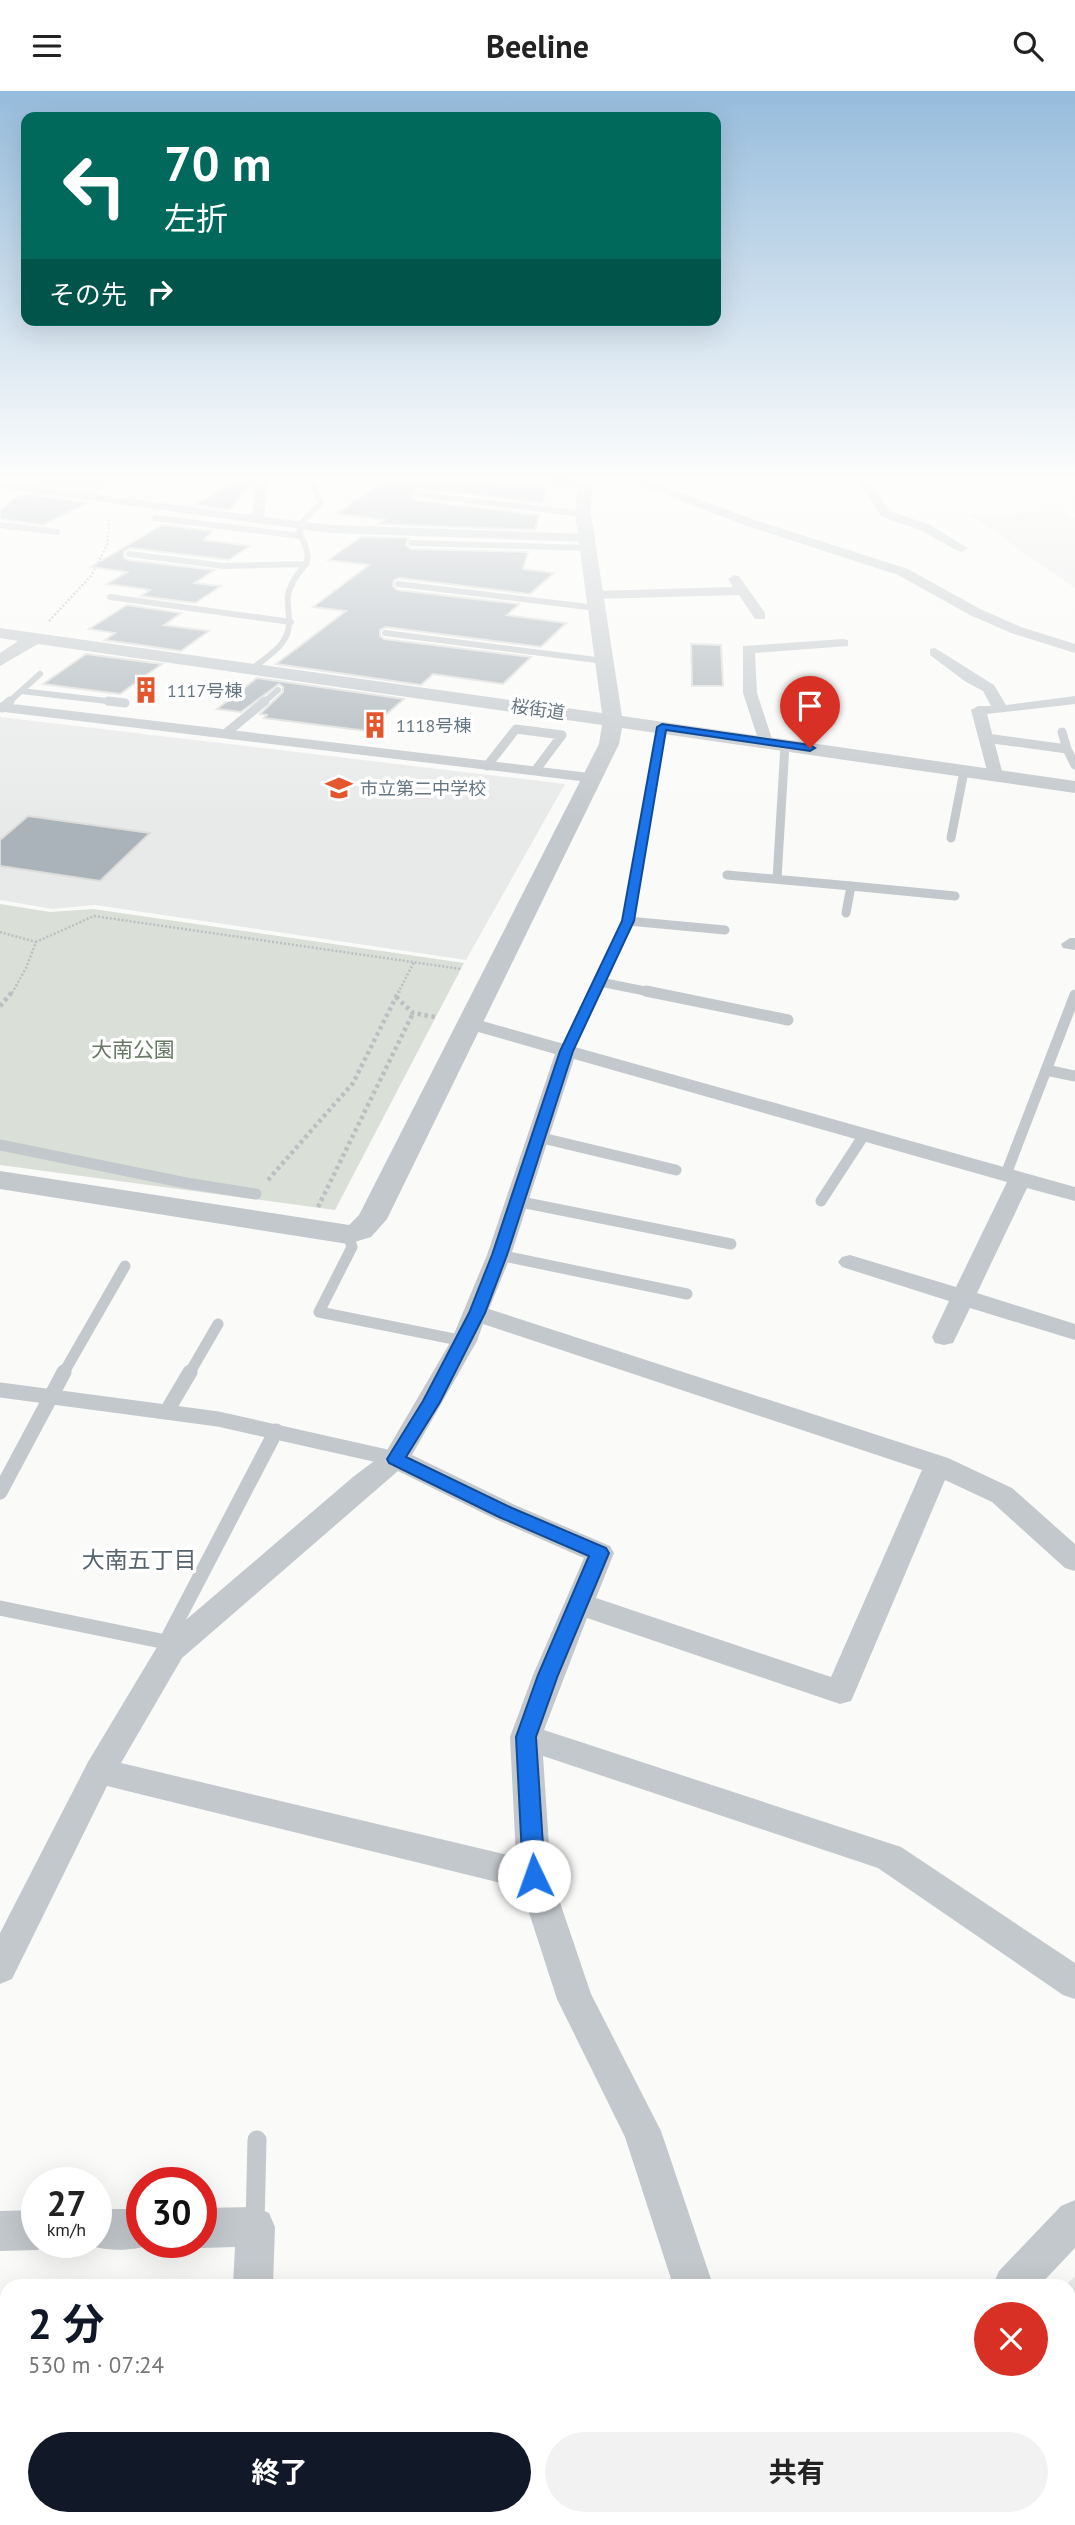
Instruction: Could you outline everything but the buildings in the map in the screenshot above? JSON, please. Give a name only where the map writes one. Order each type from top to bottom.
[{"type":"street","points":[[0,1180],[348,1235],[366,1226],[377,1211],[608,744],[613,720],[595,594]]},
{"type":"street","points":[[596,601],[703,594]]},
{"type":"street","points":[[743,594],[760,616]]},
{"type":"street","points":[[943,594],[986,617],[1045,642],[1075,649]]},
{"type":"street","name":"桜街道","points":[[0,633],[1075,787]]},
{"type":"street","points":[[1,659],[35,638]]},
{"type":"street","points":[[775,743],[750,693],[748,649],[843,643]]},
{"type":"street","points":[[935,652],[989,688],[1001,710]]},
{"type":"street","points":[[995,775],[978,710],[1001,710],[1075,700]]},
{"type":"street","points":[[468,1023],[1075,1193]]},
{"type":"street","points":[[0,1968],[99,1771],[169,1646],[396,1459],[431,1402],[477,1313],[499,1255],[566,1051]]},
{"type":"street","points":[[944,1337],[965,1297],[1013,1177]]},
{"type":"street","points":[[850,1262],[1075,1332]]},
{"type":"street","points":[[477,1313],[938,1465],[1002,1495],[1075,1560]]},
{"type":"street","points":[[396,1459],[505,1512],[600,1553],[548,1675],[526,1737],[534,1876],[575,1999],[642,2131],[691,2279]]},
{"type":"street","points":[[578,1603],[840,1692],[938,1465]]},
{"type":"street","points":[[526,1737],[889,1857],[1075,1983]]},
{"type":"street","points":[[99,1771],[534,1876]]},
{"type":"street","points":[[1019,2279],[1075,2220]]},
{"type":"street","points":[[217,2228],[255,2227],[253,2279]]},
{"type":"street","points":[[0,2231],[21,2230]]},
{"type":"lane","points":[[252,669],[284,644],[290,632],[288,594]]},
{"type":"lane","points":[[510,594],[596,601]]},
{"type":"lane","points":[[110,597],[291,622]]},
{"type":"lane","points":[[385,633],[604,661]]},
{"type":"lane","points":[[1,707],[40,674]]},
{"type":"lane","points":[[225,734],[278,690]]},
{"type":"lane","points":[[21,691],[125,703]]},
{"type":"lane","points":[[1,707],[593,778]]},
{"type":"lane","points":[[566,1051],[628,921],[662,727]]},
{"type":"lane","points":[[487,766],[516,729],[562,735],[536,771]]},
{"type":"lane","points":[[1062,732],[1075,765]]},
{"type":"lane","points":[[986,738],[1067,749]]},
{"type":"lane","points":[[775,743],[776,879]]},
{"type":"lane","points":[[951,838],[964,771]]},
{"type":"lane","points":[[727,875],[956,896]]},
{"type":"lane","points":[[846,913],[851,886]]},
{"type":"lane","points":[[628,921],[725,930]]},
{"type":"lane","points":[[600,982],[788,1020]]},
{"type":"lane","points":[[1013,1177],[1046,1070],[1075,995]]},
{"type":"lane","points":[[1046,1070],[1075,1076]]},
{"type":"lane","points":[[821,1201],[864,1135]]},
{"type":"lane","points":[[538,1137],[676,1170]]},
{"type":"lane","points":[[0,1145],[186,1183],[256,1194]]},
{"type":"lane","points":[[516,1201],[731,1244]]},
{"type":"lane","points":[[348,1235],[352,1247],[319,1313],[464,1341]]},
{"type":"lane","points":[[499,1255],[687,1294]]},
{"type":"lane","points":[[0,1492],[49,1397],[125,1266]]},
{"type":"lane","points":[[167,1411],[218,1324]]},
{"type":"lane","points":[[0,1390],[167,1411],[276,1431],[396,1459]]},
{"type":"lane","points":[[0,1608],[169,1646],[276,1431]]},
{"type":"lane","points":[[255,2227],[257,2140]]},
{"type":"path","points":[[35,638],[73,594]]},
{"type":"path","points":[[0,932],[36,942],[94,916],[461,969]]},
{"type":"path","points":[[0,1006],[14,994],[28,967],[36,942]]},
{"type":"path","points":[[256,1194],[352,1083],[414,963]]},
{"type":"path","points":[[396,997],[413,1013],[435,1017]]},
{"type":"path","points":[[317,1207],[413,1013]]},
{"type":"shaded area","points":[[0,717],[565,784],[466,960],[95,905],[52,909],[0,900]]},
{"type":"green space","name":"大南公園","points":[[0,904],[50,912],[93,909],[464,963],[335,1210],[0,1165]]},
{"type":"place","name":"1117号棟","points":[[146,690]]},
{"type":"place","name":"1118号棟","points":[[375,725]]},
{"type":"place","name":"市立第二中学校","points":[[339,788]]},
{"type":"district","name":"大南五丁目","points":[[139,1559]]},
{"type":"route","points":[[534,1876],[526,1737],[548,1675],[600,1553],[505,1512],[396,1459],[431,1402],[477,1313],[499,1255],[566,1051],[628,921],[662,727],[810,748]]}]
